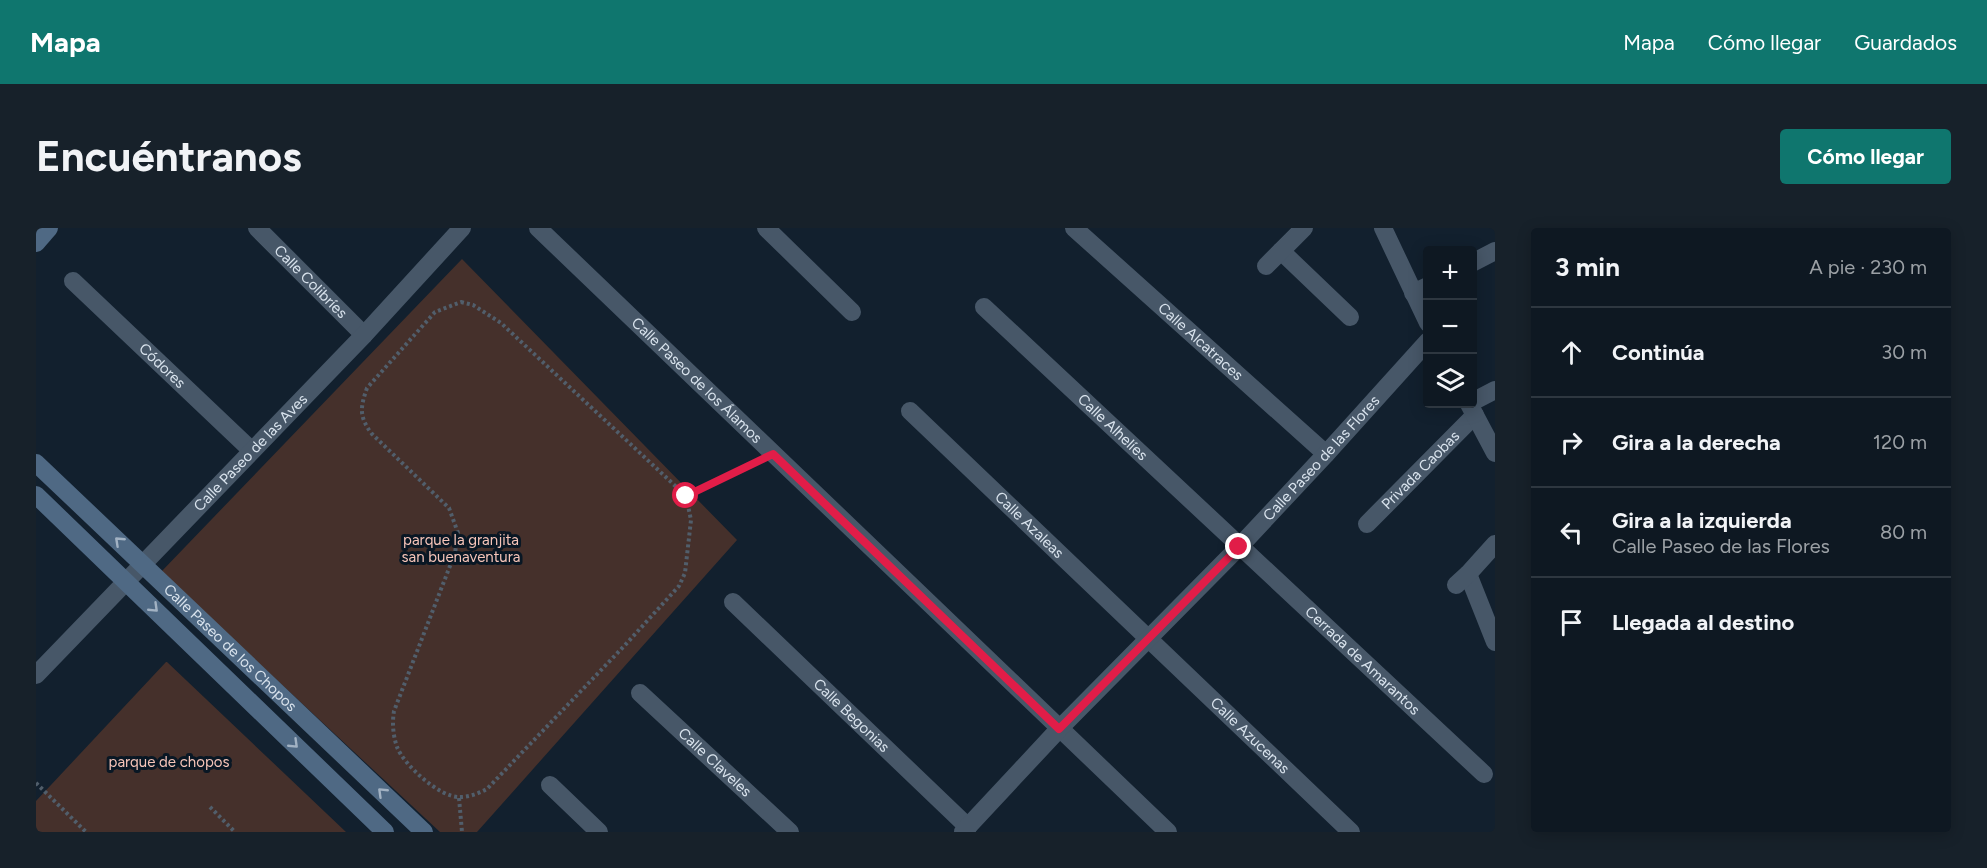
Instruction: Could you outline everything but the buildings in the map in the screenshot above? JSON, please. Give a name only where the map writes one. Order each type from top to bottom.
[{"type":"main road","points":[[36,243],[49,228]]},
{"type":"main road","name":"Calle Paseo de los Chopos","points":[[36,463],[424,832]]},
{"type":"main road","name":"Calle Paseo de los Chopos","points":[[36,495],[385,832]]},
{"type":"street","name":"Calle Colibríes","points":[[257,228],[364,335]]},
{"type":"street","name":"Calle Paseo de las Aves","points":[[36,675],[364,335],[462,228]]},
{"type":"street","name":"Calle Paseo de los Álamos","points":[[538,228],[1168,832]]},
{"type":"street","points":[[766,228],[852,312]]},
{"type":"street","name":"Calle Alcatraces","points":[[1074,228],[1326,454]]},
{"type":"street","points":[[1266,266],[1304,228]]},
{"type":"street","points":[[1383,228],[1420,289]]},
{"type":"street","points":[[1281,251],[1350,317]]},
{"type":"street","points":[[1477,261],[1495,251]]},
{"type":"street","name":"Códores","points":[[73,281],[251,450]]},
{"type":"street","name":"Calle Alhelíes","points":[[984,307],[1239,547]]},
{"type":"street","name":"Calle Paseo de las Flores","points":[[966,830],[1059,729],[1239,547],[1423,347]]},
{"type":"street","name":"Privada Caobas","points":[[1477,401],[1495,390]]},
{"type":"street","name":"Privada Caobas","points":[[1367,524],[1468,408]]},
{"type":"street","points":[[1472,408],[1495,453]]},
{"type":"street","name":"Calle Azaleas","points":[[910,411],[1148,639]]},
{"type":"street","points":[[1495,544],[1462,580],[1495,642]]},
{"type":"street","name":"Cerrada de Amarantos","points":[[1239,547],[1484,774]]},
{"type":"street","name":"Calle Begonias","points":[[733,602],[966,830]]},
{"type":"street","name":"Calle Azucenas","points":[[1148,639],[1351,832]]},
{"type":"street","name":"Calle Claveles","points":[[640,693],[790,832]]},
{"type":"street","points":[[550,785],[599,832]]},
{"type":"path","points":[[461,302],[473,305],[501,323],[686,496],[691,520],[685,573],[679,586],[627,643],[487,789],[459,798],[441,792],[424,780],[403,759],[397,747],[392,724],[394,711],[455,553],[458,533],[449,508],[385,448],[364,424],[361,414],[367,388],[435,312],[461,302]]},
{"type":"path","points":[[686,496],[773,454]]},
{"type":"path","points":[[36,783],[86,832]]},
{"type":"path","points":[[459,798],[462,832]]},
{"type":"path","points":[[210,807],[235,832]]},
{"type":"green space","name":"parque la granjita san buenaventura","points":[[462,259],[737,540],[477,832],[440,832],[161,572]]},
{"type":"green space","name":"parque de chopos","points":[[166,662],[346,832],[36,832],[36,801]]},
{"type":"route","points":[[686,496],[773,454],[1059,729],[1239,547]]}]
